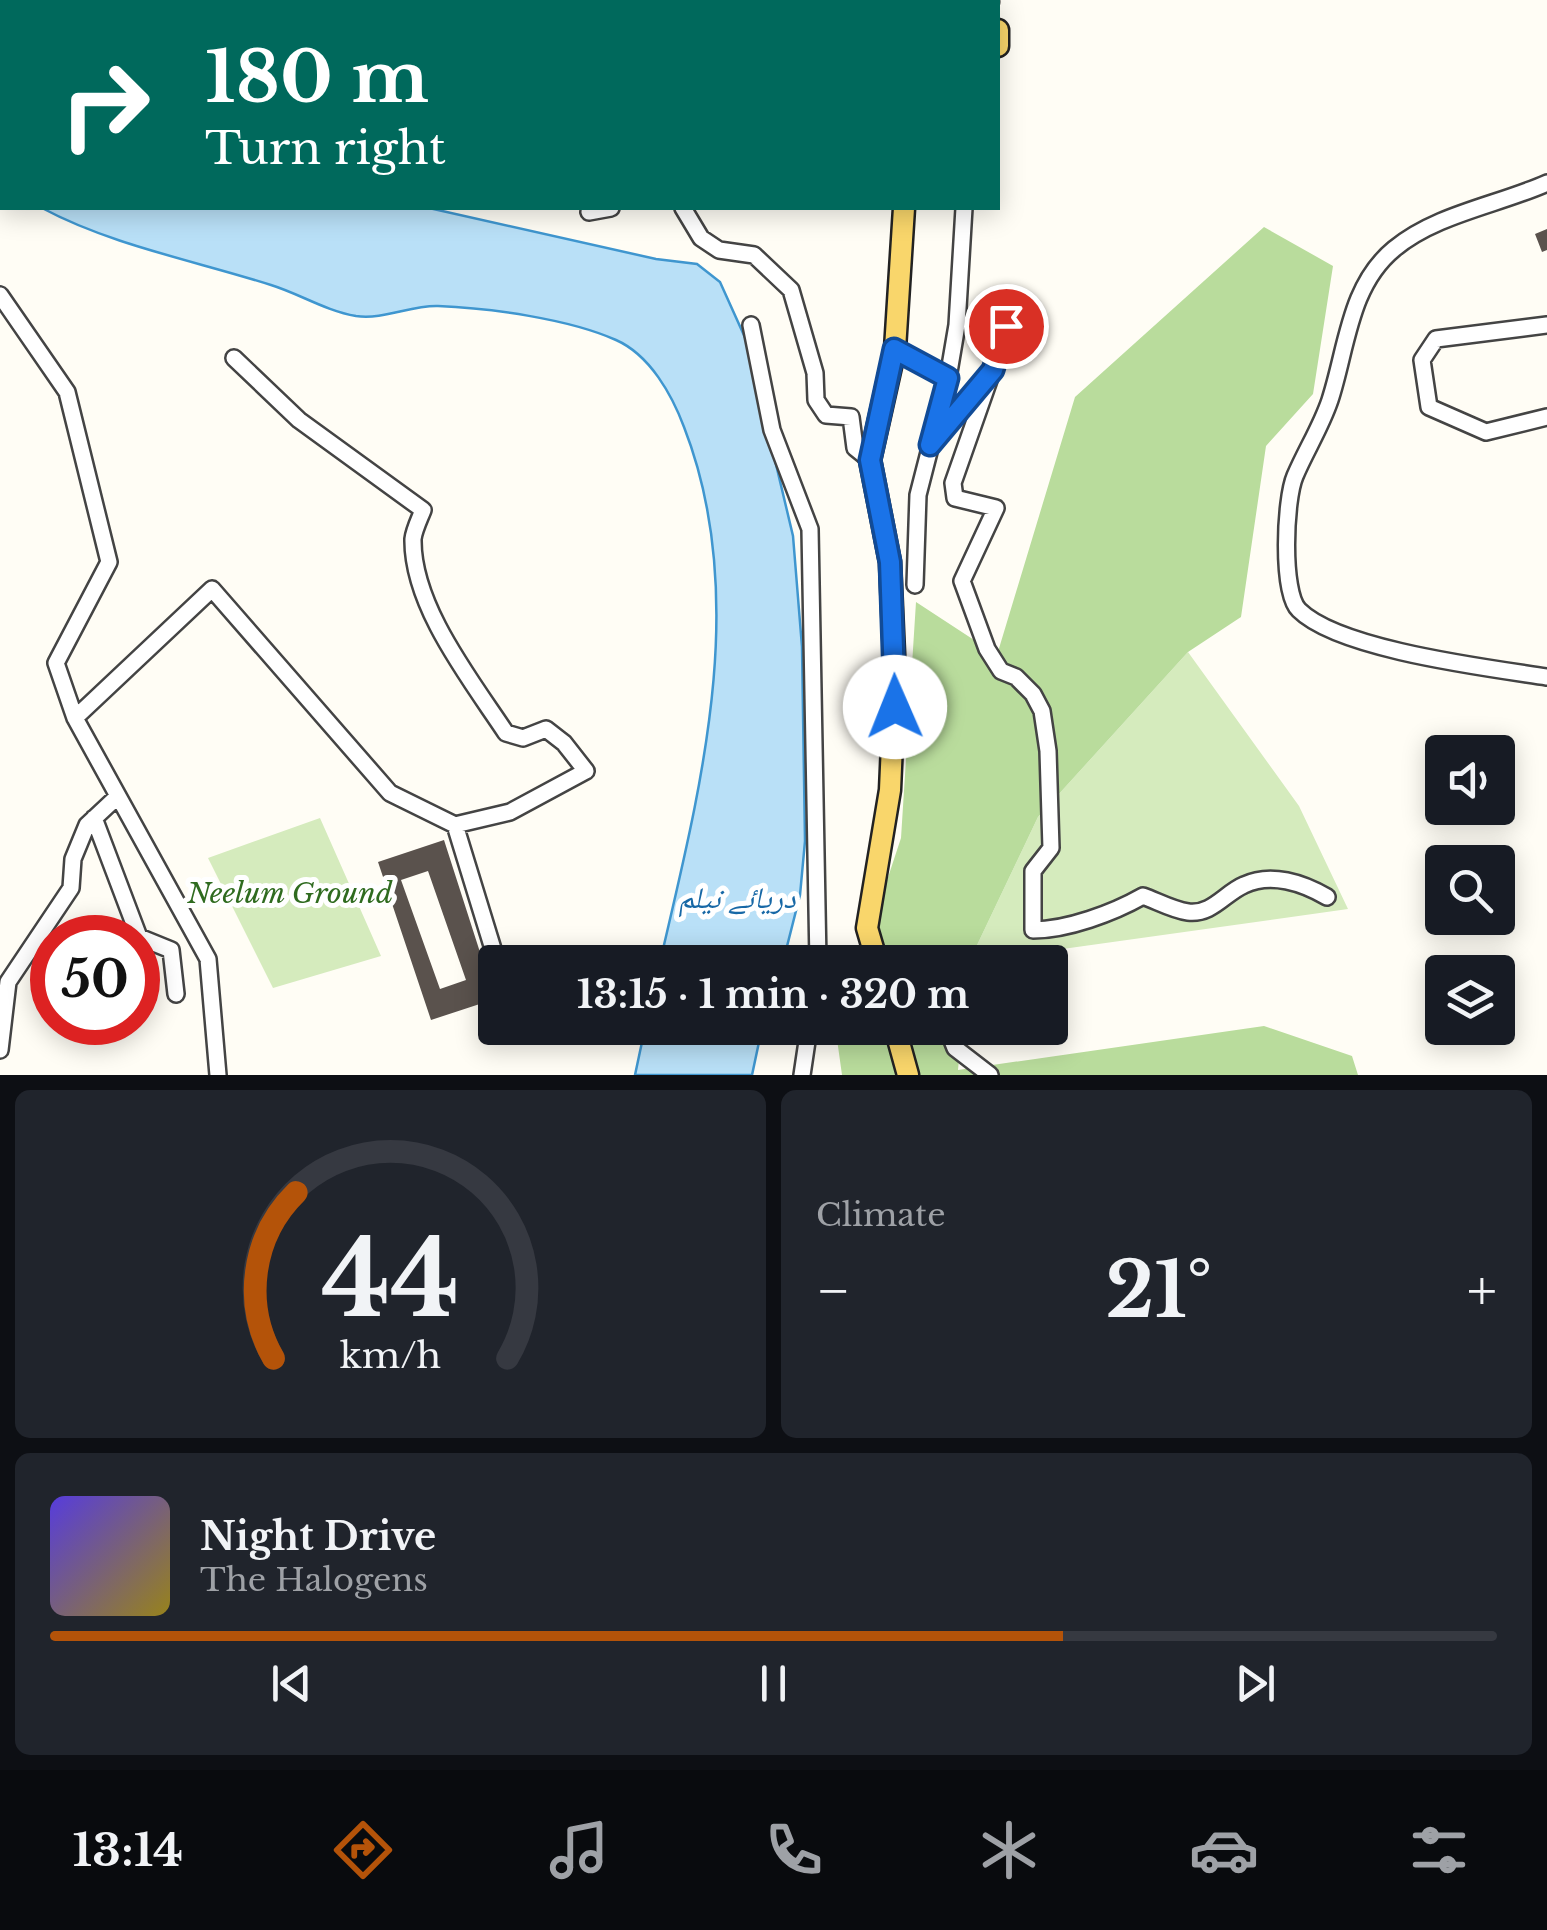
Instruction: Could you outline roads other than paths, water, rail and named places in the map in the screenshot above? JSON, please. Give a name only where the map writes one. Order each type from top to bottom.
[{"type":"main road","points":[[872,945],[867,928],[890,790],[895,691],[890,562],[870,460],[894,349],[900,210]]},
{"type":"main road","points":[[900,1045],[908,1075]]},
{"type":"street","points":[[1547,183],[1503,203],[1440,222],[1395,248],[1368,276],[1330,401],[1294,478],[1288,553],[1291,596],[1299,610],[1352,640],[1547,677]]},
{"type":"street","points":[[589,212],[600,210]]},
{"type":"street","points":[[683,210],[701,238],[718,250],[754,254],[791,290],[814,373],[816,400],[826,415],[851,417],[855,448],[870,460]]},
{"type":"street","points":[[914,585],[918,495],[948,378],[964,210]]},
{"type":"street","points":[[0,295],[66,392],[109,562],[56,663],[75,718],[208,960],[218,1075]]},
{"type":"street","points":[[1547,325],[1436,339],[1422,360],[1429,407],[1486,432],[1547,418]]},
{"type":"street","points":[[751,326],[772,430],[810,529],[818,945]]},
{"type":"street","points":[[1006,326],[954,483],[956,498],[996,508],[962,580],[987,649],[1001,671],[1016,677],[1042,711],[1048,751],[1051,848],[1033,871],[1033,930],[1050,930],[1122,908],[1143,896],[1191,913],[1225,902],[1243,885],[1268,881],[1300,881],[1327,897]]},
{"type":"street","points":[[894,349],[948,378]]},
{"type":"street","points":[[75,718],[212,590],[390,793],[456,825],[510,812],[586,771],[564,743],[546,729],[523,738],[506,733],[444,640],[425,592],[413,538],[424,510],[300,420],[234,358]]},
{"type":"street","points":[[930,445],[993,370]]},
{"type":"street","points":[[0,1050],[8,982],[71,888],[73,859],[87,824],[118,796]]},
{"type":"street","points":[[94,818],[139,937],[171,950],[176,994]]},
{"type":"street","points":[[456,825],[492,945]]},
{"type":"street","points":[[802,1075],[807,1045]]},
{"type":"street","points":[[954,1045],[990,1075]]},
{"type":"water","name":"دریائے نیلم","points":[[46,210],[438,210],[656,259],[697,264],[720,282],[747,342],[793,536],[802,647],[805,841],[800,895],[787,945],[664,945],[690,830],[712,694],[716,627],[714,559],[704,492],[684,427],[666,389],[639,355],[597,333],[505,312],[438,306],[377,316],[345,314],[271,285],[96,232]]},
{"type":"water","points":[[641,1045],[758,1045],[752,1075],[635,1075]]},
{"type":"park label","name":"Neelum Ground","points":[[290,893]]}]
